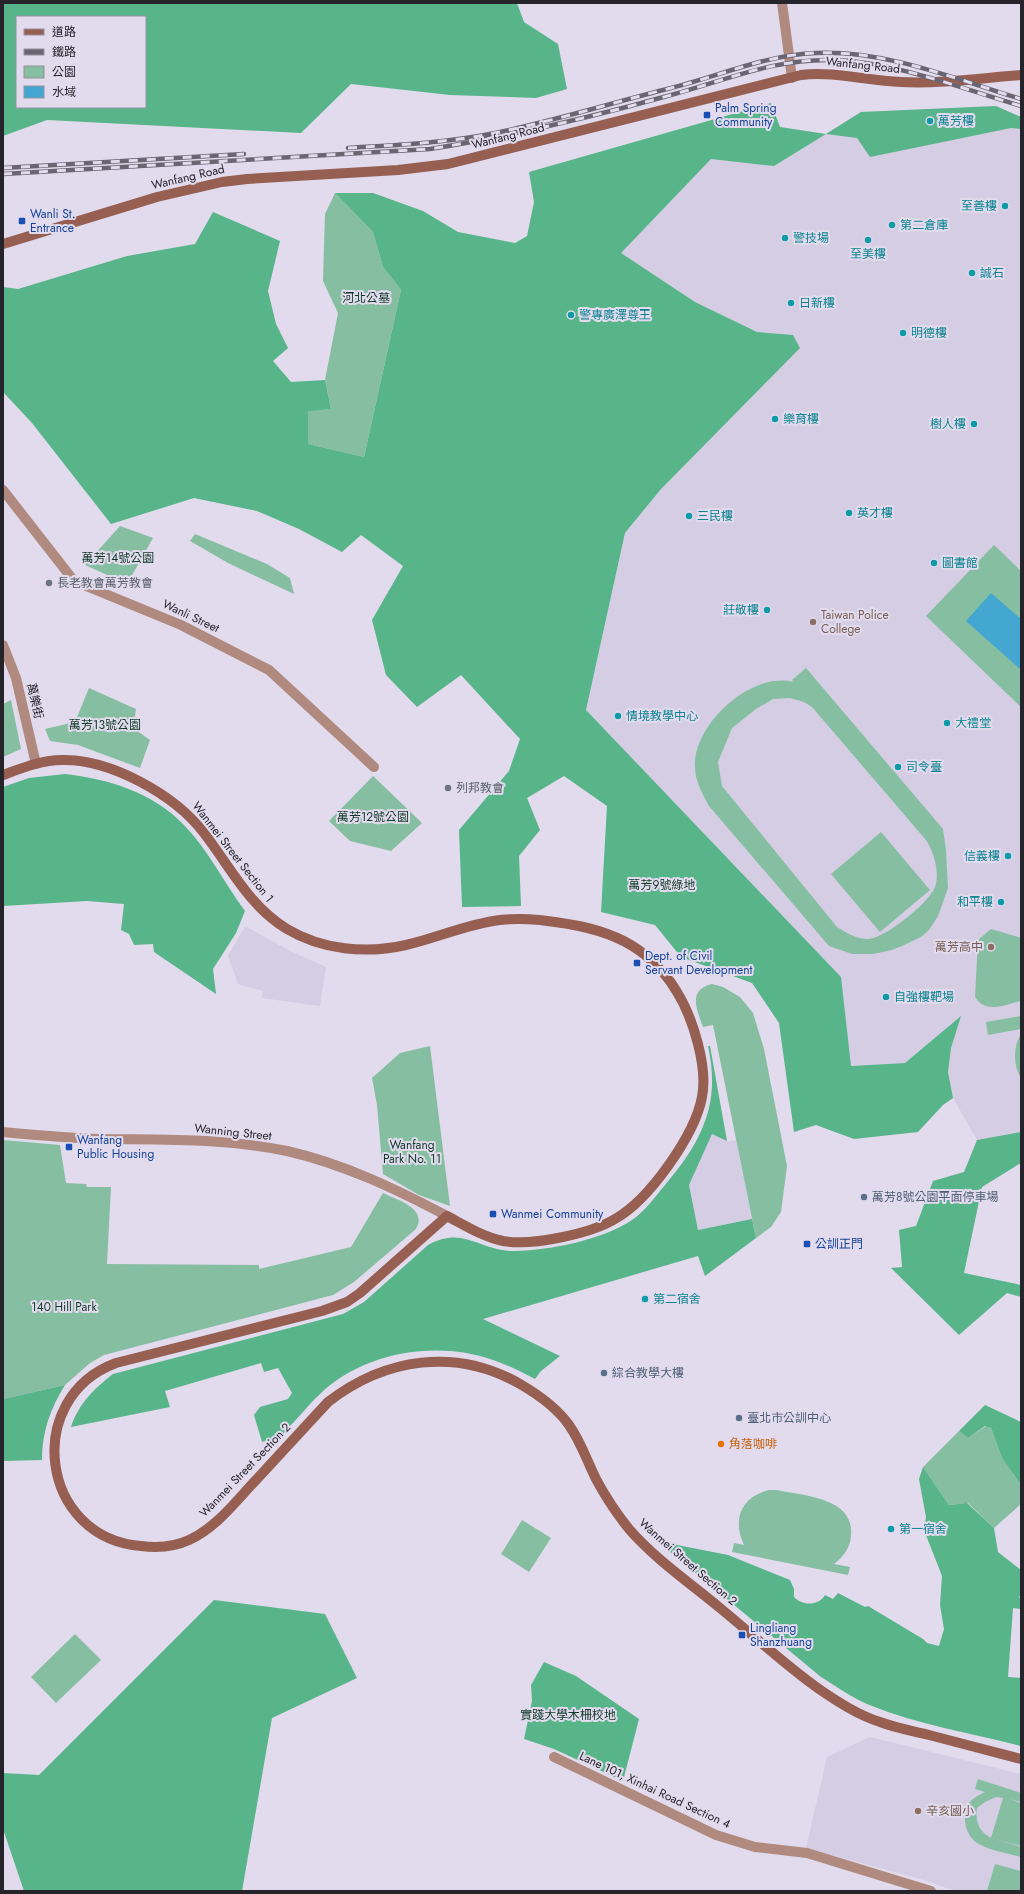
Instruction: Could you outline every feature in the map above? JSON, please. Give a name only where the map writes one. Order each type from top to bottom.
[{"type":"street","points":[[782,3],[792,78]]},
{"type":"street","name":"Wanfang Road","points":[[3,244],[194,187],[247,179],[433,166],[478,157],[792,78],[824,73],[901,82],[936,82],[1021,75]]},
{"type":"street","name":"Wanli Street","points":[[3,490],[74,581],[181,625],[269,670],[374,767]]},
{"type":"street","name":"萬樂街","points":[[3,645],[16,678],[36,764]]},
{"type":"street","name":"Wanmei Street Section 1","points":[[3,775],[36,764],[66,759],[86,763],[122,774],[159,792],[178,804],[192,818],[241,887],[264,913],[290,931],[322,944],[353,949],[405,946],[476,924],[525,918],[563,923],[609,934],[638,949],[666,976],[677,991],[696,1038],[703,1073],[703,1094],[698,1112],[683,1143],[643,1196],[630,1209],[616,1219],[601,1226],[587,1231],[549,1239],[512,1242],[499,1240],[473,1230],[447,1216]]},
{"type":"street","name":"Wanning Street","points":[[3,1132],[99,1139],[215,1141],[287,1151],[339,1166],[378,1181],[447,1216]]},
{"type":"street","name":"Wanmei Street Section 2","points":[[447,1216],[360,1293],[346,1302],[322,1310],[116,1363],[102,1369],[88,1379],[67,1403],[56,1433],[54,1449],[54,1466],[58,1481],[65,1495],[82,1520],[98,1533],[126,1544],[160,1547],[175,1545],[201,1533],[226,1511],[328,1402],[347,1387],[386,1369],[411,1363],[435,1362],[463,1364],[489,1370],[510,1378],[533,1392],[553,1407],[569,1425],[581,1444],[597,1480],[611,1504],[629,1529],[659,1557],[817,1688],[848,1708],[879,1722],[1021,1758]]},
{"type":"street","name":"Lane 101, Xinhai Road Section 4","points":[[554,1758],[716,1835],[755,1847],[807,1853],[931,1891]]},
{"type":"shaded area","name":"Taiwan Police College","points":[[996,106],[1021,117],[1021,1132],[977,1140],[953,1098],[948,1072],[951,1048],[960,1017],[905,1063],[850,1066],[841,977],[586,710],[625,534],[661,489],[793,335],[757,332],[695,302],[620,253],[711,158],[774,166],[861,112]]},
{"type":"shaded area","points":[[245,926],[290,951],[326,967],[320,1006],[262,998],[263,991],[238,984],[228,956]]},
{"type":"shaded area","points":[[712,1134],[729,1142],[736,1140],[752,1219],[698,1230],[689,1185]]},
{"type":"shaded area","name":"辛亥國小","points":[[870,1737],[1021,1774],[1021,1891],[955,1891],[924,1880],[806,1848],[827,1757]]},
{"type":"green space","points":[[3,3],[517,3],[524,22],[558,44],[567,89],[536,98],[450,95],[351,84],[301,133],[47,120],[3,136]]},
{"type":"green space","name":"萬芳9號綠地","points":[[771,103],[780,127],[826,134],[774,166],[711,159],[621,253],[695,302],[757,332],[793,335],[800,348],[661,489],[625,533],[586,710],[841,977],[851,1066],[905,1063],[961,1016],[951,1048],[948,1072],[953,1098],[943,1105],[918,1132],[854,1139],[816,1125],[794,1132],[779,1023],[752,983],[681,957],[655,925],[601,912],[607,806],[564,776],[527,798],[540,830],[519,856],[521,906],[462,907],[459,830],[509,771],[520,739],[461,675],[417,707],[386,675],[372,620],[403,566],[361,535],[342,552],[299,529],[257,511],[194,498],[111,524],[32,423],[3,392],[3,287],[18,289],[127,256],[195,244],[213,212],[280,241],[268,291],[276,324],[288,348],[273,361],[291,382],[325,380],[331,409],[308,411],[308,444],[364,457],[401,290],[383,267],[373,232],[335,193],[373,193],[423,211],[458,232],[515,243],[527,236],[534,202],[529,172]]},
{"type":"green space","points":[[996,106],[1021,117],[1021,129],[1011,128],[870,157],[857,138],[826,134],[861,112]]},
{"type":"green space","name":"河北公墓","points":[[335,193],[373,232],[383,267],[401,290],[364,457],[308,444],[308,410],[331,409],[325,380],[338,313],[323,281],[325,214]]},
{"type":"green space","name":"萬芳14號公園","points":[[120,526],[153,538],[127,584],[85,565]]},
{"type":"green space","points":[[195,534],[267,564],[290,578],[294,594],[228,563],[190,541]]},
{"type":"green space","points":[[994,545],[1021,571],[1021,707],[926,616]]},
{"type":"green space","points":[[806,668],[943,829],[946,850],[948,888],[938,916],[929,930],[921,937],[892,950],[873,954],[852,954],[829,946],[709,806],[699,787],[695,771],[697,750],[704,734],[714,719],[728,704],[743,693],[760,685],[777,681],[793,682],[792,680]],"holes":[[[790,698],[804,702],[812,707],[926,840],[934,856],[937,875],[935,887],[931,894],[895,927],[875,937],[868,939],[860,938],[837,927],[722,786],[718,762],[732,728],[756,709],[773,699]]]},
{"type":"green space","name":"萬芳13號公園","points":[[89,688],[136,709],[133,728],[150,740],[140,768],[78,745],[50,741],[45,729],[75,722]]},
{"type":"green space","points":[[11,700],[21,749],[3,757],[3,704]]},
{"type":"green space","points":[[65,774],[97,779],[128,789],[158,803],[183,824],[208,855],[245,911],[236,933],[213,969],[216,994],[154,952],[153,944],[134,945],[129,934],[121,930],[124,904],[87,901],[3,906],[3,787],[29,778]]},
{"type":"green space","name":"萬芳12號公園","points":[[373,776],[422,823],[391,851],[350,841],[329,821]]},
{"type":"green space","points":[[881,832],[930,890],[880,932],[831,874]]},
{"type":"green space","points":[[991,929],[1021,938],[1021,1001],[995,1007],[984,1005],[975,997],[978,940]]},
{"type":"green space","points":[[712,984],[723,987],[740,997],[753,1013],[764,1049],[787,1166],[781,1212],[771,1227],[756,1238],[713,1025],[703,1027],[698,1014],[696,1001],[699,991]]},
{"type":"green space","points":[[1021,1016],[1021,1029],[988,1035],[986,1022]]},
{"type":"green space","points":[[1021,1034],[1021,1078],[1016,1067],[1015,1050]]},
{"type":"green space","name":"Wanfang Park No. 11","points":[[430,1046],[450,1206],[419,1195],[383,1174],[377,1105],[372,1078],[400,1053]]},
{"type":"green space","points":[[708,1046],[710,1046],[727,1141],[712,1134],[689,1185],[698,1230],[752,1219],[756,1238],[705,1276],[698,1256],[483,1319],[560,1356],[541,1371],[535,1379],[499,1362],[471,1354],[448,1351],[424,1351],[401,1354],[378,1360],[337,1380],[315,1399],[280,1437],[262,1442],[254,1415],[260,1407],[288,1399],[292,1393],[278,1368],[264,1372],[261,1363],[165,1391],[170,1407],[71,1427],[74,1418],[88,1397],[113,1374],[343,1314],[364,1302],[428,1245],[441,1240],[462,1238],[503,1250],[515,1251],[544,1249],[576,1243],[606,1233],[632,1220],[650,1204],[678,1169],[698,1137],[705,1121],[710,1104],[712,1086]]},
{"type":"green space","points":[[1021,1132],[1021,1163],[982,1187],[964,1273],[1021,1285],[1021,1297],[1007,1293],[959,1335],[891,1268],[902,1267],[899,1230],[916,1226],[933,1181],[964,1172],[977,1140]]},
{"type":"green space","name":"140 Hill Park","points":[[3,1140],[60,1145],[66,1183],[86,1184],[87,1187],[111,1187],[107,1264],[259,1265],[259,1269],[351,1247],[383,1193],[403,1202],[415,1210],[419,1222],[416,1229],[354,1282],[333,1295],[104,1355],[90,1363],[65,1385],[3,1399]]},
{"type":"green space","points":[[65,1385],[51,1412],[45,1430],[42,1460],[3,1461],[3,1399]]},
{"type":"green space","points":[[985,1405],[1021,1422],[1021,1485],[1002,1458],[991,1428],[985,1426],[968,1438],[959,1431]]},
{"type":"green space","points":[[986,1426],[991,1428],[1002,1458],[1021,1485],[1021,1504],[994,1528],[968,1503],[949,1505],[923,1467],[959,1431],[968,1438]]},
{"type":"green space","points":[[923,1467],[949,1505],[967,1503],[994,1528],[998,1552],[1021,1570],[1021,1595],[1019,1597],[1021,1599],[1021,1609],[1013,1608],[1008,1677],[1021,1678],[1021,1746],[890,1713],[852,1696],[821,1677],[657,1541],[728,1555],[790,1580],[794,1589],[794,1597],[801,1602],[810,1604],[815,1603],[822,1599],[825,1595],[833,1599],[838,1593],[865,1607],[868,1606],[923,1639],[927,1643],[939,1646],[944,1629],[940,1605],[942,1576],[924,1530],[926,1517],[919,1479]]},
{"type":"green space","points":[[769,1490],[777,1490],[813,1497],[836,1506],[845,1513],[850,1523],[851,1536],[846,1552],[834,1564],[850,1567],[848,1575],[732,1552],[734,1543],[744,1545],[740,1535],[739,1526],[739,1518],[742,1510],[752,1498],[759,1493]]},
{"type":"green space","points":[[522,1520],[551,1538],[529,1572],[501,1554]]},
{"type":"green space","points":[[214,1600],[325,1614],[357,1678],[272,1718],[242,1891],[24,1891],[3,1829],[3,1773],[39,1775]]},
{"type":"green space","points":[[75,1634],[101,1660],[56,1703],[31,1677]]},
{"type":"green space","name":"實踐大學木柵校地","points":[[544,1662],[576,1676],[639,1719],[623,1781],[554,1749],[524,1739],[532,1701],[531,1685]]},
{"type":"green space","points":[[978,1779],[1021,1793],[1021,1802],[1009,1799],[1021,1803],[1021,1846],[994,1839],[1021,1847],[1021,1857],[994,1850],[979,1844],[970,1836],[965,1820],[967,1808],[972,1800],[985,1792],[975,1789]],"holes":[[[996,1797],[1003,1798],[991,1838],[983,1832],[977,1822],[977,1808]]]},
{"type":"green space","points":[[995,1864],[1021,1871],[1021,1891],[987,1891]]},
{"type":"water","points":[[991,593],[1021,619],[1021,670],[966,621]]},
{"type":"railway","points":[[348,148],[437,142],[490,134],[536,124],[761,62],[816,53],[842,53],[894,61],[920,67],[1021,99]]},
{"type":"railway","points":[[3,174],[430,149],[552,125],[641,103],[772,66],[813,60],[858,62],[905,71],[1021,106]]},
{"type":"railway","points":[[3,168],[244,154]]},
{"type":"place","name":"Palm Spring Community","points":[[707,115]]},
{"type":"place","name":"萬芳樓","points":[[930,121]]},
{"type":"place","name":"至善樓","points":[[1005,206]]},
{"type":"place","name":"Wanli St. Entrance","points":[[22,221]]},
{"type":"place","name":"第二倉庫","points":[[892,225]]},
{"type":"place","name":"警技場","points":[[785,238]]},
{"type":"place","name":"至美樓","points":[[868,240]]},
{"type":"place","name":"誠石","points":[[972,273]]},
{"type":"place","name":"日新樓","points":[[791,303]]},
{"type":"place","name":"警專廣澤尊王","points":[[571,315]]},
{"type":"place","name":"明德樓","points":[[903,333]]},
{"type":"place","name":"樂育樓","points":[[775,419]]},
{"type":"place","name":"樹人樓","points":[[974,424]]},
{"type":"place","name":"英才樓","points":[[849,513]]},
{"type":"place","name":"三民樓","points":[[689,516]]},
{"type":"place","name":"圖書館","points":[[934,563]]},
{"type":"place","name":"長老教會萬芳教會","points":[[49,583]]},
{"type":"place","name":"莊敬樓","points":[[767,610]]},
{"type":"place","name":"Taiwan Police College","points":[[813,622]]},
{"type":"place","name":"情境教學中心","points":[[618,716]]},
{"type":"place","name":"大禮堂","points":[[947,723]]},
{"type":"place","name":"司令臺","points":[[898,767]]},
{"type":"place","name":"列邦教會","points":[[448,788]]},
{"type":"place","name":"信義樓","points":[[1008,856]]},
{"type":"place","name":"和平樓","points":[[1001,902]]},
{"type":"place","name":"萬芳高中","points":[[991,947]]},
{"type":"place","name":"Dept. of Civil Servant Development","points":[[637,963]]},
{"type":"place","name":"自強樓靶場","points":[[886,997]]},
{"type":"place","name":"Wanfang Public Housing","points":[[69,1147]]},
{"type":"place","name":"萬芳8號公園平面停車場","points":[[864,1197]]},
{"type":"place","name":"Wanmei Community","points":[[493,1214]]},
{"type":"place","name":"公訓正門","points":[[807,1244]]},
{"type":"place","name":"第二宿舍","points":[[645,1299]]},
{"type":"place","name":"綜合教學大樓","points":[[604,1373]]},
{"type":"place","name":"臺北市公訓中心","points":[[739,1418]]},
{"type":"place","name":"角落咖啡","points":[[721,1444]]},
{"type":"place","name":"第一宿舍","points":[[891,1529]]},
{"type":"place","name":"Lingliang Shanzhuang","points":[[742,1635]]},
{"type":"place","name":"辛亥國小","points":[[918,1811]]}]
